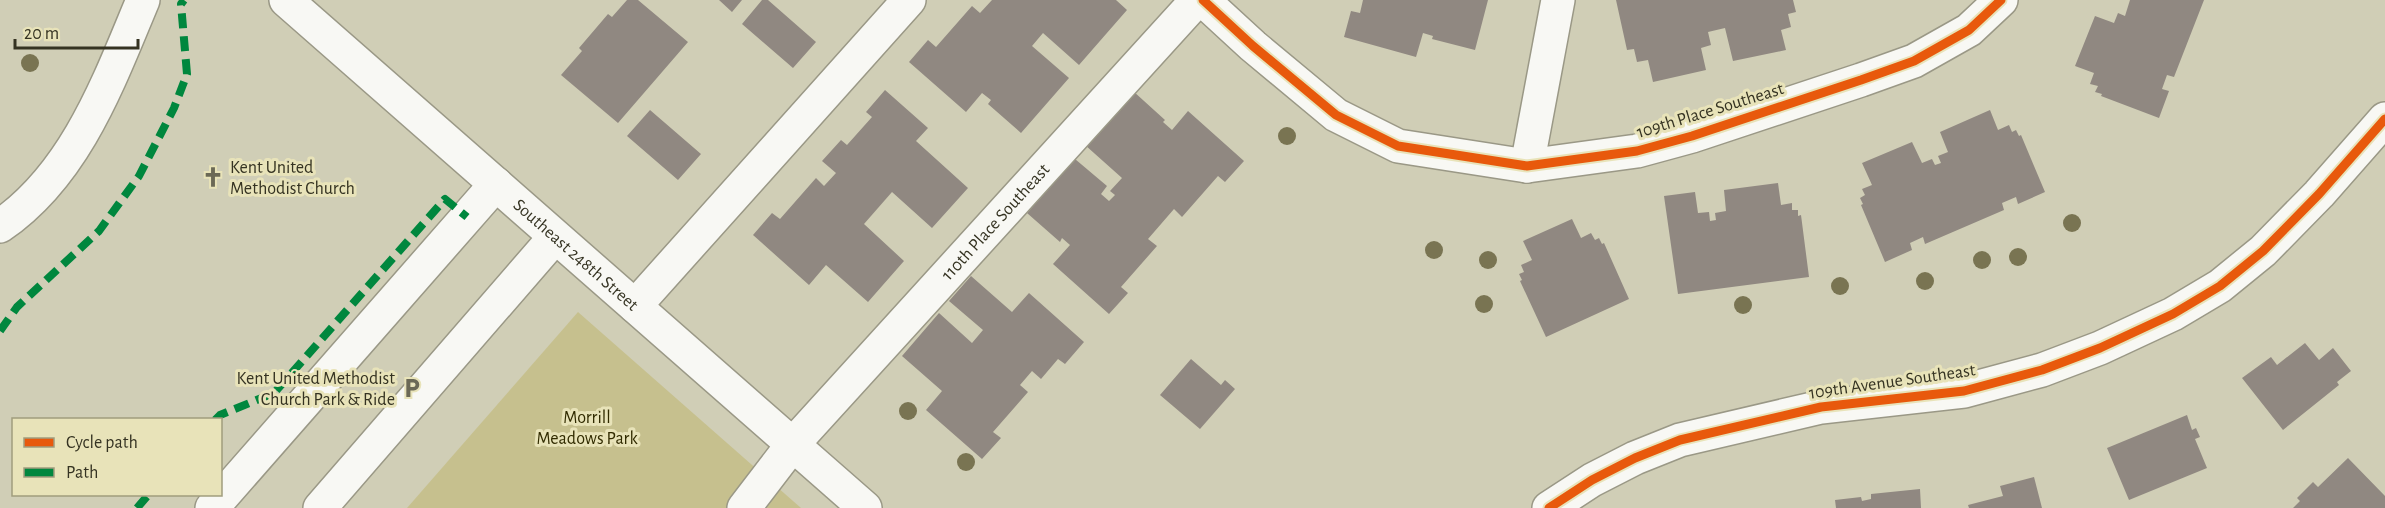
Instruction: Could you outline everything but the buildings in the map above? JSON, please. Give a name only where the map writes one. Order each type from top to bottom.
[{"type":"street","points":[[0,226],[12,218],[51,178],[86,129],[108,85],[143,0]]},
{"type":"street","name":"Southeast 248th Street","points":[[286,0],[865,508]]},
{"type":"street","points":[[635,306],[909,0]]},
{"type":"street","name":"110th Place Southeast","points":[[744,508],[793,444],[1197,0]]},
{"type":"street","name":"109th Place Southeast","points":[[1203,0],[1253,46],[1336,115],[1398,146],[1527,166],[1637,151],[1692,136],[1914,62],[1969,30],[2001,0]]},
{"type":"street","points":[[1527,166],[1558,0]]},
{"type":"street","name":"109th Avenue Southeast","points":[[1549,508],[1593,480],[1635,458],[1680,440],[1821,407],[1964,391],[2042,370],[2100,348],[2173,314],[2220,286],[2263,251],[2319,194],[2385,119]]},
{"type":"street","points":[[212,508],[496,184]]},
{"type":"street","points":[[320,508],[555,237]]},
{"type":"green space","name":"Morrill Meadows Park","points":[[578,312],[801,508],[407,508]]},
{"type":"marked path","points":[[0,331],[17,307],[99,231],[139,176],[174,108],[187,74],[181,4],[184,0]]},
{"type":"marked path","points":[[217,418],[274,393],[445,199],[467,217]]},
{"type":"marked path","points":[[137,508],[147,496]]},
{"type":"cycle path","points":[[1203,0],[1253,46],[1336,115],[1398,146],[1527,166],[1637,151],[1692,136],[1861,80],[1914,61],[1969,30],[2001,0]]},
{"type":"cycle path","points":[[1549,508],[1592,480],[1635,458],[1680,440],[1821,407],[1964,391],[2042,370],[2100,348],[2173,314],[2220,286],[2263,251],[2319,194],[2385,119]]},
{"type":"place","name":"Kent United Methodist Church","points":[[213,177]]},
{"type":"place","name":"Kent United Methodist Church Park & Ride","points":[[412,388]]}]
